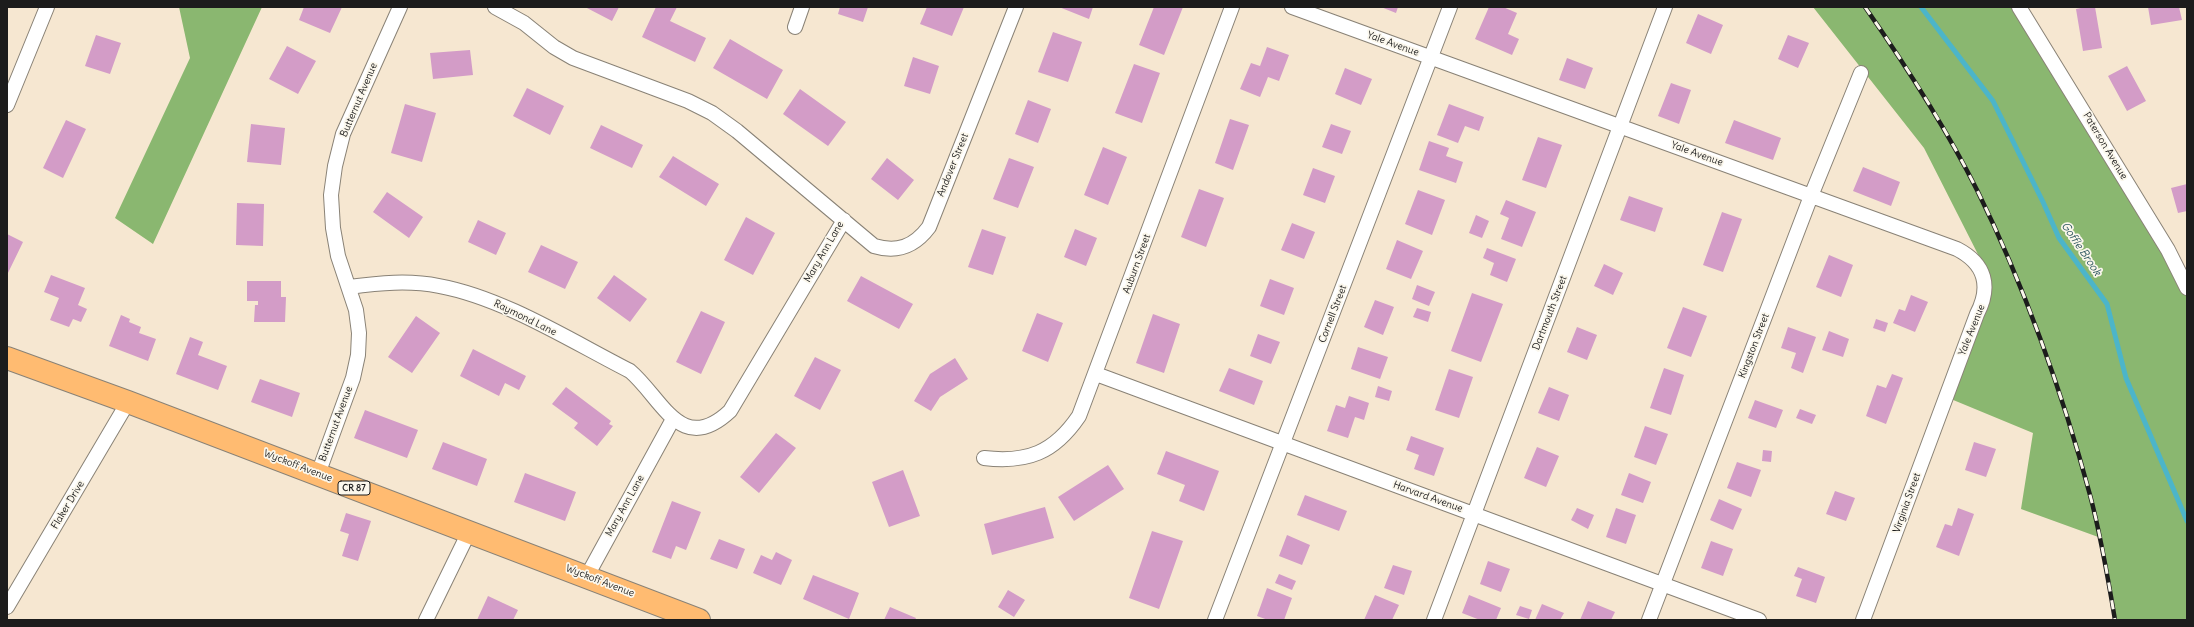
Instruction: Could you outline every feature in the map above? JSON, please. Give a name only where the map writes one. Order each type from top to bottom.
[{"type":"main road","name":"Wyckoff Avenue","points":[[7,358],[128,402],[699,620]]},
{"type":"street","points":[[7,105],[47,7]]},
{"type":"street","name":"Butternut Avenue","points":[[318,474],[353,378],[358,355],[359,333],[356,310],[338,256],[333,228],[331,195],[335,166],[343,134],[400,7]]},
{"type":"street","name":"Mary Ann Lane","points":[[495,7],[524,23],[554,47],[573,58],[688,101],[712,113],[738,131],[844,220],[730,411],[721,420],[710,425],[697,427],[684,425],[673,419],[587,576]]},
{"type":"street","points":[[795,27],[802,7]]},
{"type":"street","name":"Andover Street","points":[[844,220],[874,246],[885,249],[898,249],[910,245],[921,238],[929,227],[1016,7]]},
{"type":"street","name":"Auburn Street","points":[[984,458],[1007,461],[1024,458],[1041,452],[1055,444],[1069,431],[1079,416],[1096,374],[1232,7]]},
{"type":"street","name":"Yale Avenue","points":[[1292,7],[1957,249],[1967,254],[1976,263],[1983,275],[1985,289],[1983,302],[1950,385]]},
{"type":"street","name":"Cornell Street","points":[[1215,620],[1450,7]]},
{"type":"street","name":"Dartmouth Street","points":[[1434,620],[1665,7]]},
{"type":"street","name":"Paterson Avenue","points":[[2019,7],[2168,250],[2187,288]]},
{"type":"street","name":"Kingston Street","points":[[1649,620],[1811,196],[1861,73]]},
{"type":"street","name":"Raymond Lane","points":[[349,287],[377,283],[408,283],[438,286],[468,293],[497,303],[630,371],[642,381],[673,419]]},
{"type":"street","name":"Harvard Avenue","points":[[1096,374],[1759,620]]},
{"type":"street","name":"Virginia Street","points":[[1863,620],[1950,385]]},
{"type":"street","name":"Flaker Drive","points":[[7,607],[128,402]]},
{"type":"street","points":[[426,620],[469,532]]},
{"type":"green space","points":[[179,7],[262,7],[153,244],[115,218],[190,58]]},
{"type":"green space","points":[[1813,7],[2011,7],[2187,289],[2187,620],[2115,620],[2101,538],[2021,509],[2033,433],[1946,397],[1990,278],[1924,148]]},
{"type":"building","points":[[304,7],[342,7],[330,33],[299,20]]},
{"type":"building","points":[[585,7],[619,7],[612,21]]},
{"type":"building","points":[[656,7],[677,7],[670,21],[706,38],[695,62],[642,37]]},
{"type":"building","points":[[840,7],[868,7],[863,22],[838,14]]},
{"type":"building","points":[[927,7],[964,7],[952,36],[920,24]]},
{"type":"building","points":[[1059,7],[1093,7],[1089,19]]},
{"type":"building","points":[[1154,7],[1183,7],[1164,55],[1139,45]]},
{"type":"building","points":[[1381,7],[1398,7],[1396,13]]},
{"type":"building","points":[[1489,7],[1503,7],[1517,13],[1508,34],[1519,39],[1512,55],[1475,39]]},
{"type":"building","points":[[2095,7],[2102,48],[2083,51],[2076,9]]},
{"type":"building","points":[[2148,7],[2179,7],[2182,20],[2151,25]]},
{"type":"building","points":[[1698,14],[1723,25],[1711,54],[1686,43]]},
{"type":"building","points":[[1053,32],[1082,42],[1068,82],[1038,72]]},
{"type":"building","points":[[96,35],[121,43],[110,74],[85,66]]},
{"type":"building","points":[[1788,35],[1809,43],[1798,68],[1778,59]]},
{"type":"building","points":[[730,39],[783,70],[767,99],[713,68]]},
{"type":"building","points":[[287,46],[316,61],[298,94],[269,79]]},
{"type":"building","points":[[1267,47],[1289,55],[1279,81],[1268,77],[1260,97],[1240,89],[1251,63],[1260,66]]},
{"type":"building","points":[[470,50],[473,75],[433,79],[430,53]]},
{"type":"building","points":[[913,57],[939,66],[930,94],[904,86]]},
{"type":"building","points":[[1567,58],[1593,68],[1585,89],[1559,80]]},
{"type":"building","points":[[1134,64],[1160,73],[1142,123],[1115,113]]},
{"type":"building","points":[[2127,66],[2146,101],[2127,111],[2108,76]]},
{"type":"building","points":[[1345,68],[1372,79],[1361,105],[1335,94]]},
{"type":"building","points":[[1671,83],[1691,90],[1679,124],[1658,116]]},
{"type":"building","points":[[527,88],[564,106],[550,135],[513,116]]},
{"type":"building","points":[[800,89],[846,122],[828,146],[783,114]]},
{"type":"building","points":[[1028,100],[1051,109],[1038,143],[1015,134]]},
{"type":"building","points":[[405,104],[436,113],[422,162],[391,153]]},
{"type":"building","points":[[1449,104],[1484,117],[1479,131],[1465,126],[1458,143],[1437,135]]},
{"type":"building","points":[[1230,119],[1249,125],[1233,170],[1215,163]]},
{"type":"building","points":[[66,120],[86,129],[63,178],[43,168]]},
{"type":"building","points":[[1734,120],[1781,138],[1773,160],[1725,143]]},
{"type":"building","points":[[251,124],[285,128],[281,165],[247,162]]},
{"type":"building","points":[[1331,124],[1351,131],[1342,154],[1322,147]]},
{"type":"building","points":[[601,125],[643,145],[632,168],[590,148]]},
{"type":"building","points":[[1538,137],[1562,145],[1546,188],[1522,180]]},
{"type":"building","points":[[1429,141],[1449,148],[1446,156],[1463,162],[1456,183],[1419,170]]},
{"type":"building","points":[[1103,147],[1127,157],[1108,205],[1084,195]]},
{"type":"building","points":[[673,156],[719,184],[706,206],[659,177]]},
{"type":"building","points":[[887,158],[914,180],[898,200],[871,179]]},
{"type":"building","points":[[1009,158],[1034,167],[1018,208],[993,199]]},
{"type":"building","points":[[1863,167],[1900,182],[1891,206],[1853,191]]},
{"type":"building","points":[[1313,168],[1335,176],[1325,203],[1303,195]]},
{"type":"building","points":[[2187,184],[2187,211],[2178,213],[2171,188]]},
{"type":"building","points":[[1199,189],[1224,198],[1206,247],[1181,237]]},
{"type":"building","points":[[1418,190],[1445,200],[1432,235],[1405,224]]},
{"type":"building","points":[[387,192],[423,217],[409,238],[373,212]]},
{"type":"building","points":[[1629,196],[1663,208],[1655,232],[1620,220]]},
{"type":"building","points":[[1506,200],[1536,212],[1522,247],[1501,239],[1509,218],[1500,214]]},
{"type":"building","points":[[237,203],[264,204],[263,246],[236,245]]},
{"type":"building","points":[[1722,212],[1742,219],[1723,272],[1703,265]]},
{"type":"building","points":[[1476,215],[1489,221],[1482,238],[1469,233]]},
{"type":"building","points":[[746,217],[775,233],[753,275],[724,260]]},
{"type":"building","points":[[478,220],[506,233],[496,255],[468,242]]},
{"type":"building","points":[[1292,223],[1315,232],[1304,259],[1281,250]]},
{"type":"building","points":[[982,229],[1006,237],[993,275],[968,267]]},
{"type":"building","points":[[1075,229],[1097,238],[1086,266],[1064,257]]},
{"type":"building","points":[[7,234],[23,242],[7,275]]},
{"type":"building","points":[[1397,240],[1423,251],[1411,279],[1386,269]]},
{"type":"building","points":[[541,245],[578,262],[565,289],[528,272]]},
{"type":"building","points":[[1487,248],[1516,259],[1507,282],[1490,275],[1494,263],[1483,258]]},
{"type":"building","points":[[1829,255],[1853,265],[1841,297],[1816,287]]},
{"type":"building","points":[[1604,264],[1623,273],[1613,295],[1594,286]]},
{"type":"building","points":[[51,275],[85,288],[78,305],[87,309],[81,322],[73,319],[69,327],[50,320],[59,298],[44,292]]},
{"type":"building","points":[[614,275],[647,299],[630,322],[597,298]]},
{"type":"building","points":[[861,276],[913,304],[899,329],[847,301]]},
{"type":"building","points":[[1270,279],[1294,288],[1284,315],[1260,306]]},
{"type":"building","points":[[247,281],[281,281],[281,297],[286,297],[285,322],[254,322],[255,305],[258,305],[258,301],[247,301]]},
{"type":"building","points":[[1417,285],[1435,292],[1429,306],[1412,299]]},
{"type":"building","points":[[1472,293],[1503,304],[1481,362],[1451,351]]},
{"type":"building","points":[[1911,295],[1928,302],[1915,332],[1893,323],[1899,309],[1905,311]]},
{"type":"building","points":[[1375,300],[1394,307],[1383,335],[1364,327]]},
{"type":"building","points":[[1683,307],[1707,316],[1691,357],[1667,348]]},
{"type":"building","points":[[1417,308],[1431,312],[1428,322],[1413,317]]},
{"type":"building","points":[[701,311],[725,322],[701,374],[676,362]]},
{"type":"building","points":[[1037,313],[1063,323],[1048,362],[1022,351]]},
{"type":"building","points":[[1153,314],[1180,324],[1164,373],[1136,363]]},
{"type":"building","points":[[121,315],[130,319],[129,322],[141,327],[139,333],[156,339],[148,361],[109,346]]},
{"type":"building","points":[[416,316],[440,333],[412,373],[388,357]]},
{"type":"building","points":[[1876,319],[1888,323],[1885,332],[1873,328]]},
{"type":"building","points":[[1577,327],[1597,335],[1587,360],[1567,352]]},
{"type":"building","points":[[1788,327],[1816,337],[1803,373],[1791,368],[1796,353],[1781,348]]},
{"type":"building","points":[[1829,331],[1849,339],[1843,357],[1822,350]]},
{"type":"building","points":[[1258,334],[1280,342],[1271,364],[1250,356]]},
{"type":"building","points":[[190,337],[203,342],[198,355],[227,366],[218,390],[176,374]]},
{"type":"building","points":[[1358,347],[1388,357],[1380,379],[1351,369]]},
{"type":"building","points":[[473,349],[526,376],[519,390],[505,383],[499,396],[460,376]]},
{"type":"building","points":[[815,357],[841,370],[820,410],[794,396]]},
{"type":"building","points":[[955,358],[968,379],[940,397],[931,411],[914,401],[930,374]]},
{"type":"building","points":[[1229,368],[1263,381],[1254,405],[1219,391]]},
{"type":"building","points":[[1664,368],[1684,375],[1671,415],[1650,408]]},
{"type":"building","points":[[1449,369],[1473,377],[1459,418],[1435,410]]},
{"type":"building","points":[[1892,374],[1903,378],[1886,424],[1866,416],[1877,385],[1886,388]]},
{"type":"building","points":[[260,379],[300,393],[292,417],[251,402]]},
{"type":"building","points":[[1378,386],[1392,391],[1389,401],[1375,397]]},
{"type":"building","points":[[566,387],[611,421],[609,424],[613,426],[597,446],[574,428],[578,423],[552,404]]},
{"type":"building","points":[[1549,387],[1569,395],[1559,421],[1538,413]]},
{"type":"building","points":[[1349,396],[1369,403],[1364,420],[1355,417],[1348,438],[1327,431],[1336,405],[1345,408]]},
{"type":"building","points":[[1755,400],[1783,410],[1776,428],[1748,418]]},
{"type":"building","points":[[1800,409],[1816,415],[1812,424],[1796,418]]},
{"type":"building","points":[[365,410],[418,430],[407,458],[354,438]]},
{"type":"building","points":[[1645,426],[1668,434],[1656,465],[1634,457]]},
{"type":"building","points":[[776,433],[796,448],[759,493],[740,477]]},
{"type":"building","points":[[1411,436],[1444,448],[1434,476],[1414,469],[1419,455],[1406,450]]},
{"type":"building","points":[[443,442],[487,459],[477,486],[432,469]]},
{"type":"building","points":[[1974,442],[1996,449],[1986,477],[1965,470]]},
{"type":"building","points":[[1537,447],[1559,456],[1546,487],[1524,478]]},
{"type":"building","points":[[1763,450],[1772,451],[1771,462],[1762,461]]},
{"type":"building","points":[[1166,451],[1219,471],[1204,511],[1179,501],[1185,485],[1157,474]]},
{"type":"building","points":[[1737,462],[1761,470],[1751,497],[1727,488]]},
{"type":"building","points":[[1108,465],[1124,489],[1074,521],[1058,497]]},
{"type":"building","points":[[903,470],[920,516],[889,527],[872,482]]},
{"type":"building","points":[[525,473],[576,492],[565,521],[514,502]]},
{"type":"building","points":[[1629,473],[1651,482],[1643,503],[1621,495]]},
{"type":"building","points":[[1835,491],[1855,498],[1846,521],[1826,514]]},
{"type":"building","points":[[1305,495],[1347,511],[1339,531],[1297,515]]},
{"type":"building","points":[[1719,499],[1742,509],[1733,530],[1710,520]]},
{"type":"building","points":[[672,501],[701,512],[686,550],[676,546],[671,559],[652,552]]},
{"type":"building","points":[[1045,507],[1054,538],[992,555],[984,524]]},
{"type":"building","points":[[1577,508],[1594,515],[1588,529],[1571,520]]},
{"type":"building","points":[[1616,508],[1636,515],[1626,544],[1606,537]]},
{"type":"building","points":[[1958,508],[1974,514],[1959,556],[1936,547],[1945,524],[1952,526]]},
{"type":"building","points":[[346,513],[371,521],[358,561],[342,556],[349,534],[340,531]]},
{"type":"building","points":[[1152,531],[1183,541],[1159,609],[1129,598]]},
{"type":"building","points":[[1287,535],[1310,545],[1302,565],[1279,556]]},
{"type":"building","points":[[719,539],[745,549],[737,569],[710,559]]},
{"type":"building","points":[[1711,541],[1733,549],[1723,576],[1701,568]]},
{"type":"building","points":[[776,552],[792,560],[781,585],[753,573],[761,555],[772,560]]},
{"type":"building","points":[[1488,561],[1510,569],[1501,592],[1480,584]]},
{"type":"building","points":[[1393,565],[1412,571],[1404,595],[1384,588]]},
{"type":"building","points":[[1798,567],[1825,577],[1816,603],[1796,596],[1802,579],[1794,576]]},
{"type":"building","points":[[1279,574],[1296,581],[1292,590],[1275,583]]},
{"type":"building","points":[[813,575],[859,593],[849,619],[803,599]]},
{"type":"building","points":[[1267,588],[1292,598],[1284,620],[1268,620],[1257,616]]},
{"type":"building","points":[[1008,590],[1025,600],[1014,617],[998,607]]},
{"type":"building","points":[[1375,595],[1399,605],[1392,620],[1364,620]]},
{"type":"building","points":[[1469,595],[1501,608],[1496,620],[1480,620],[1462,613]]},
{"type":"building","points":[[488,596],[518,610],[513,620],[477,620]]},
{"type":"building","points":[[1588,601],[1615,612],[1611,620],[1580,620]]},
{"type":"building","points":[[1542,604],[1564,613],[1560,620],[1535,620]]},
{"type":"building","points":[[1520,606],[1532,610],[1529,619],[1516,615]]},
{"type":"building","points":[[890,607],[916,618],[915,620],[884,620]]},
{"type":"waterway","name":"Goffle Brook","points":[[1921,7],[1993,101],[2043,202],[2059,238],[2107,304],[2126,378],[2187,521]]},
{"type":"railway","points":[[1865,7],[1924,97],[1965,166],[1994,226],[2026,301],[2055,379],[2090,495],[2101,541],[2115,620]]}]
